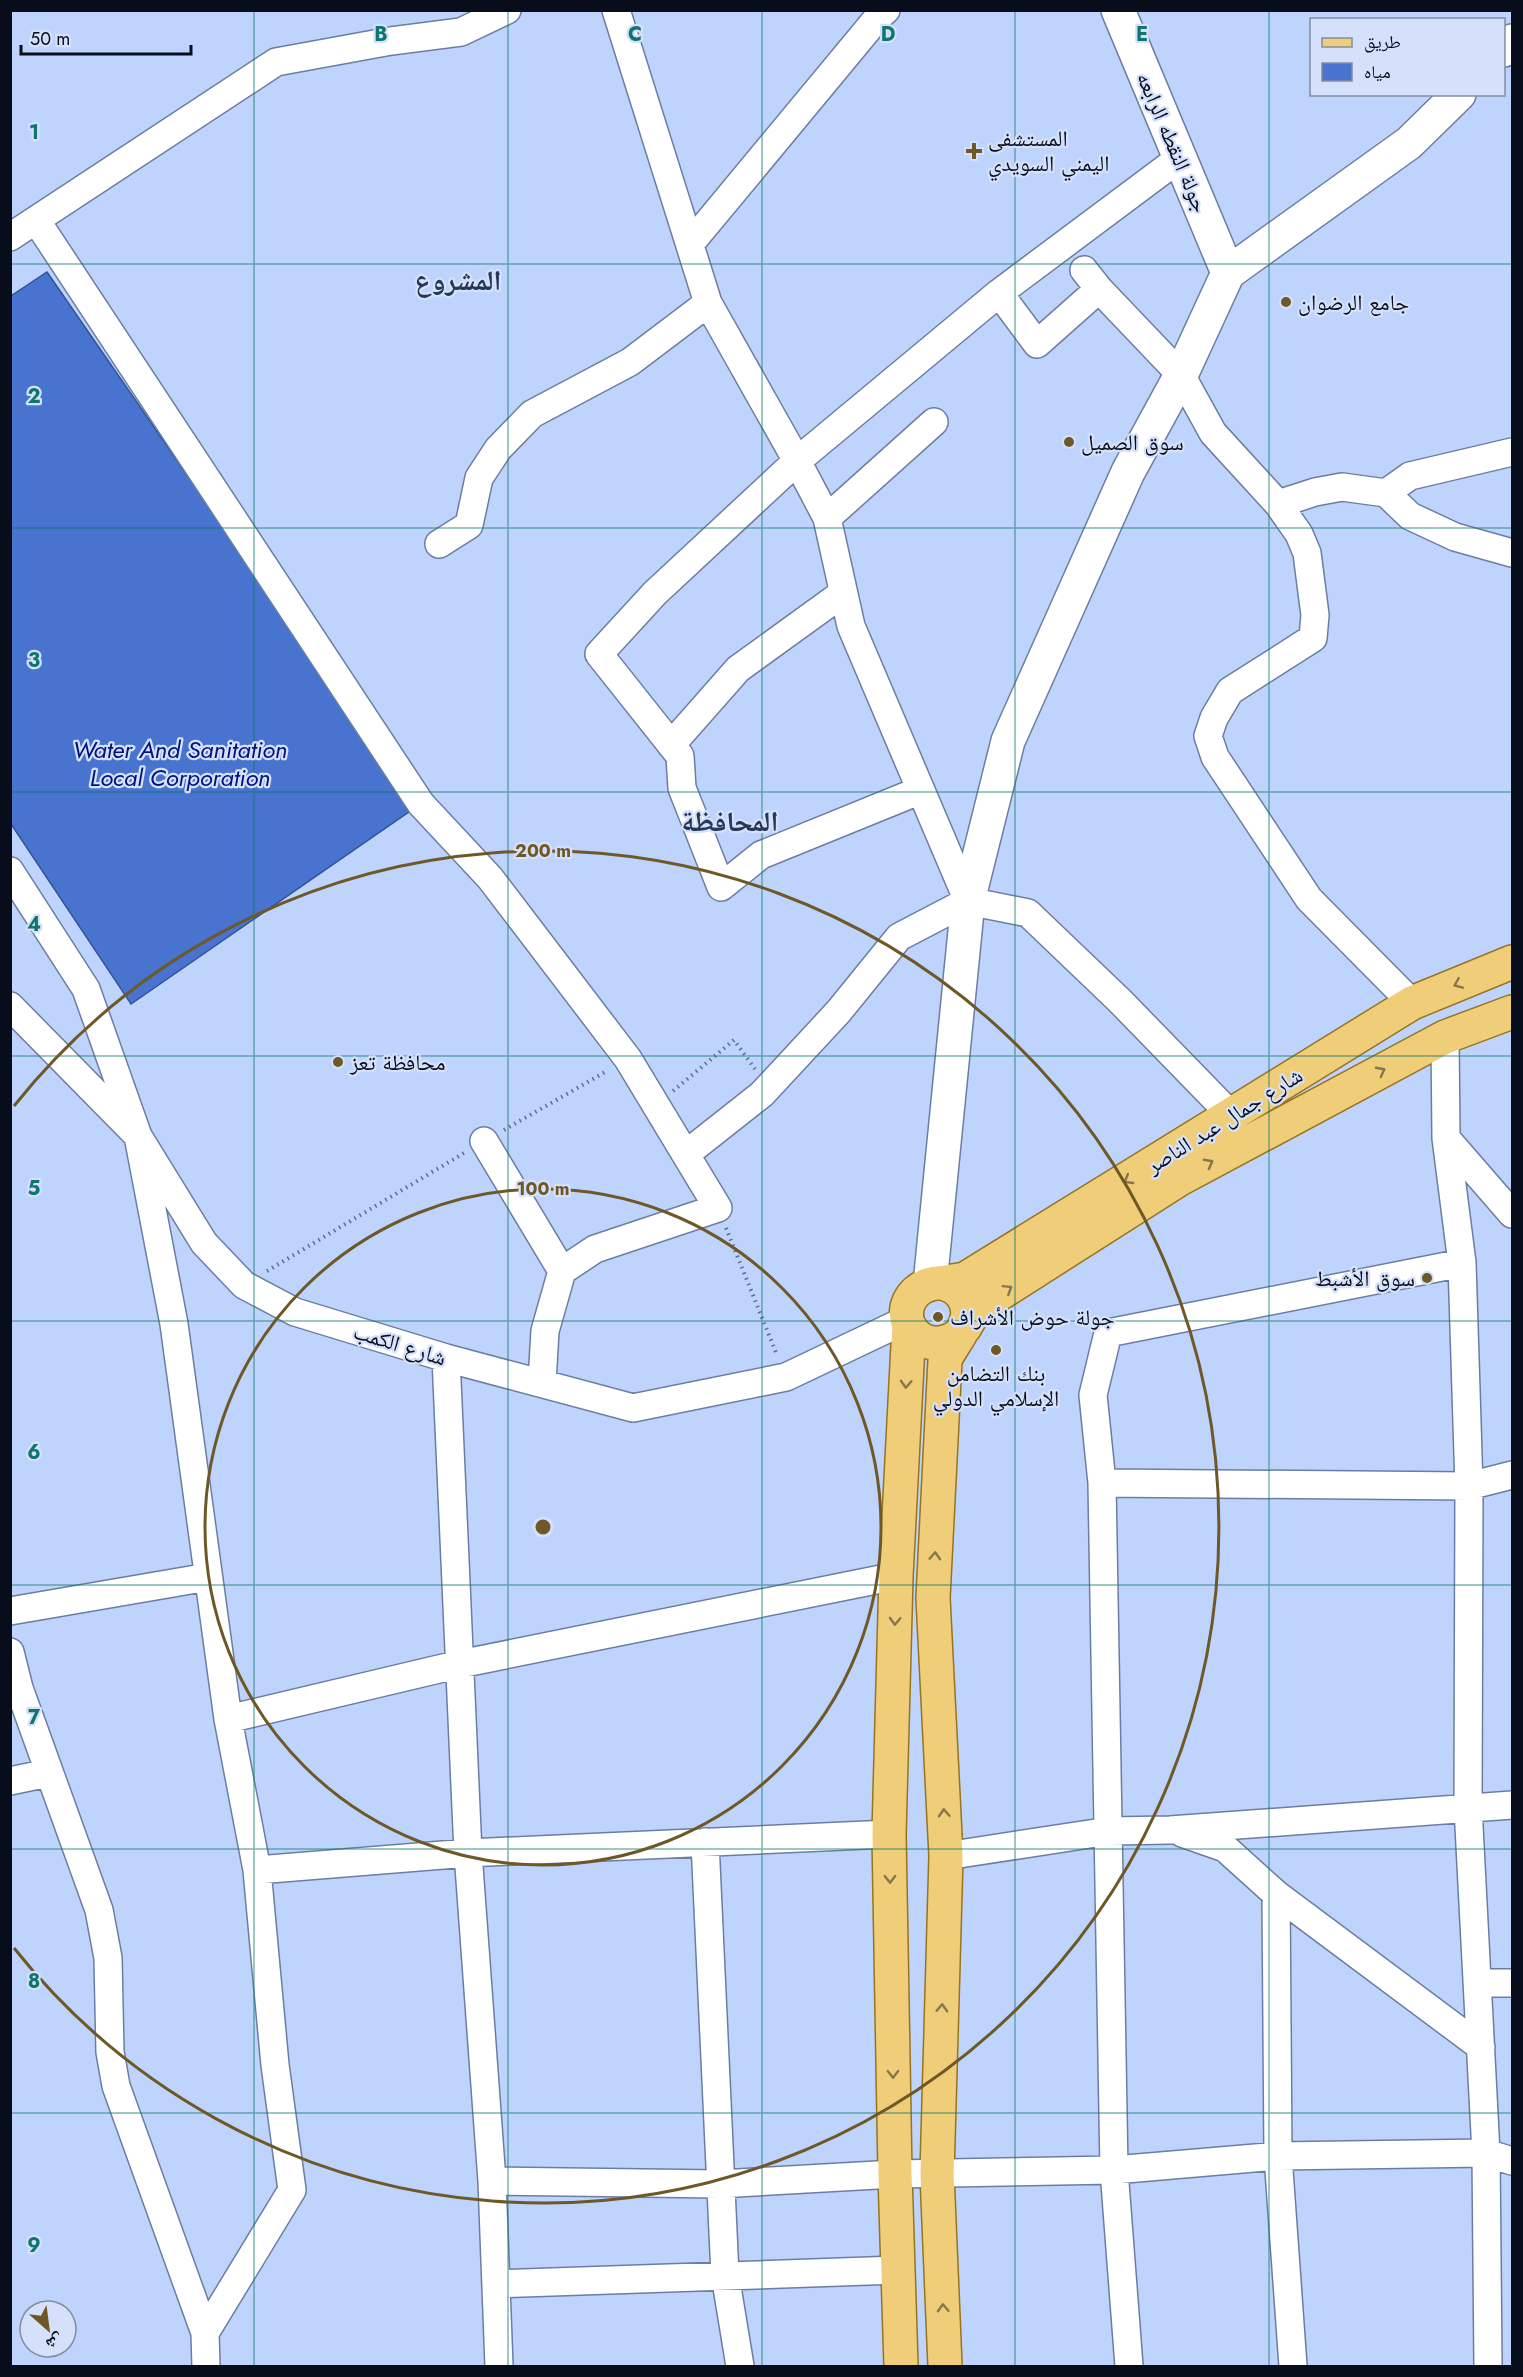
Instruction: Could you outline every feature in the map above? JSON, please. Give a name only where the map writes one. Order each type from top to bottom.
[{"type":"main road","name":"جولة النقطه الرابعه","points":[[1118,10],[1228,273]]},
{"type":"main road","points":[[935,1283],[968,901],[1008,741],[1128,472],[1181,375],[1228,273],[1409,143],[1457,96]]},
{"type":"main road","name":"شارع جمال عبد الناصر","points":[[935,1283],[966,1279],[1412,1003],[1508,970]]},
{"type":"main road","name":"شارع جمال عبد الناصر","points":[[945,2367],[937,2174],[946,1856],[933,1598],[945,1360],[973,1313],[982,1305],[1178,1180],[1445,1037],[1512,1012]]},
{"type":"main road","points":[[901,2367],[897,2270],[889,1834],[896,1576],[908,1305],[920,1288],[935,1283],[950,1285],[964,1298],[968,1308],[968,1317],[962,1331],[942,1344],[932,1344],[914,1334],[908,1322]]},
{"type":"street","points":[[10,237],[276,62],[391,41],[461,32],[507,10]]},
{"type":"street","points":[[616,10],[708,303],[827,518],[851,626],[968,901]]},
{"type":"street","points":[[690,244],[886,10]]},
{"type":"street","points":[[921,790],[761,855],[721,887],[682,788],[680,756],[599,654],[656,593],[797,461],[999,293],[1181,157]]},
{"type":"street","points":[[36,220],[421,804],[490,878],[628,1059],[718,1208],[595,1249],[562,1271],[545,1331],[542,1382]]},
{"type":"street","points":[[999,293],[1037,344],[1091,279],[1181,375],[1213,433],[1278,504],[1299,534],[1307,553],[1315,615],[1313,638],[1230,692],[1214,718],[1208,736],[1215,757],[1309,899],[1412,1003]]},
{"type":"street","points":[[440,544],[469,525],[479,478],[498,449],[532,414],[630,362],[708,303]]},
{"type":"street","points":[[827,518],[934,422]]},
{"type":"street","points":[[1386,493],[1410,476],[1512,452]]},
{"type":"street","points":[[1278,504],[1315,492],[1342,487],[1386,493],[1410,516],[1455,537],[1512,553]]},
{"type":"street","points":[[671,745],[738,669],[843,592]]},
{"type":"street","points":[[10,871],[86,989],[138,1136],[174,1324],[228,1719],[256,1870],[275,2065],[292,2190],[205,2333]]},
{"type":"street","points":[[686,1154],[769,1087],[839,1011],[898,937],[968,901],[1028,913],[1120,1001],[1232,1116]]},
{"type":"street","name":"شارع الكمب","points":[[10,1006],[138,1136],[204,1243],[244,1285],[294,1312],[446,1358],[633,1408],[786,1377],[908,1322]]},
{"type":"street","points":[[1445,1037],[1446,1138],[1462,1263],[1469,1486],[1468,1807],[1486,2153],[1488,2367]]},
{"type":"street","points":[[1446,1138],[1512,1214]]},
{"type":"street","points":[[484,1141],[562,1271]]},
{"type":"street","points":[[1129,2367],[1114,2170],[1102,1483],[1093,1395],[1108,1333],[1462,1263]]},
{"type":"street","points":[[446,1358],[468,1853],[492,2181],[499,2367]]},
{"type":"street","points":[[1102,1483],[1469,1486],[1512,1475]]},
{"type":"street","points":[[228,1719],[460,1664],[896,1576]]},
{"type":"street","points":[[10,1611],[208,1577]]},
{"type":"street","points":[[10,1652],[19,1688],[48,1773],[99,1910],[108,1958],[110,2052],[116,2086],[205,2333],[206,2367]]},
{"type":"street","points":[[10,1781],[48,1773]]},
{"type":"street","points":[[946,1856],[1109,1832],[1170,1830],[1512,1805]]},
{"type":"street","points":[[1170,1830],[1225,1848],[1276,1894],[1481,2047]]},
{"type":"street","points":[[256,1870],[468,1853],[889,1834]]},
{"type":"street","points":[[705,1842],[726,2275],[740,2367]]},
{"type":"street","points":[[1276,1894],[1278,2156],[1293,2367]]},
{"type":"street","points":[[1478,1983],[1512,1983]]},
{"type":"street","points":[[492,2181],[720,2184],[895,2174],[1114,2170],[1278,2156],[1486,2153],[1512,2161]]},
{"type":"street","points":[[496,2284],[897,2270]]},
{"type":"path","points":[[657,1106],[734,1040],[769,1087]]},
{"type":"path","points":[[244,1285],[484,1141],[628,1059]]},
{"type":"path","points":[[718,1208],[786,1377]]},
{"type":"water","name":"Water And Sanitation Local Corporation","points":[[47,272],[416,807],[131,1004],[11,824],[11,296]]},
{"type":"place","name":"المستشفى اليمني السويدي","points":[[974,151]]},
{"type":"place","name":"جامع الرضوان","points":[[1286,302]]},
{"type":"place","name":"سوق الصميل","points":[[1069,442]]},
{"type":"place","name":"محافظة تعز","points":[[338,1062]]},
{"type":"place","name":"سوق الأشبط","points":[[1427,1278]]},
{"type":"place","name":"جولة حوض الأشراف","points":[[938,1317]]},
{"type":"place","name":"بنك التضامن الإسلامي الدولي","points":[[996,1350]]},
{"type":"district","name":"المشروع","points":[[458,280]]},
{"type":"district","name":"المحافظة","points":[[730,821]]}]
